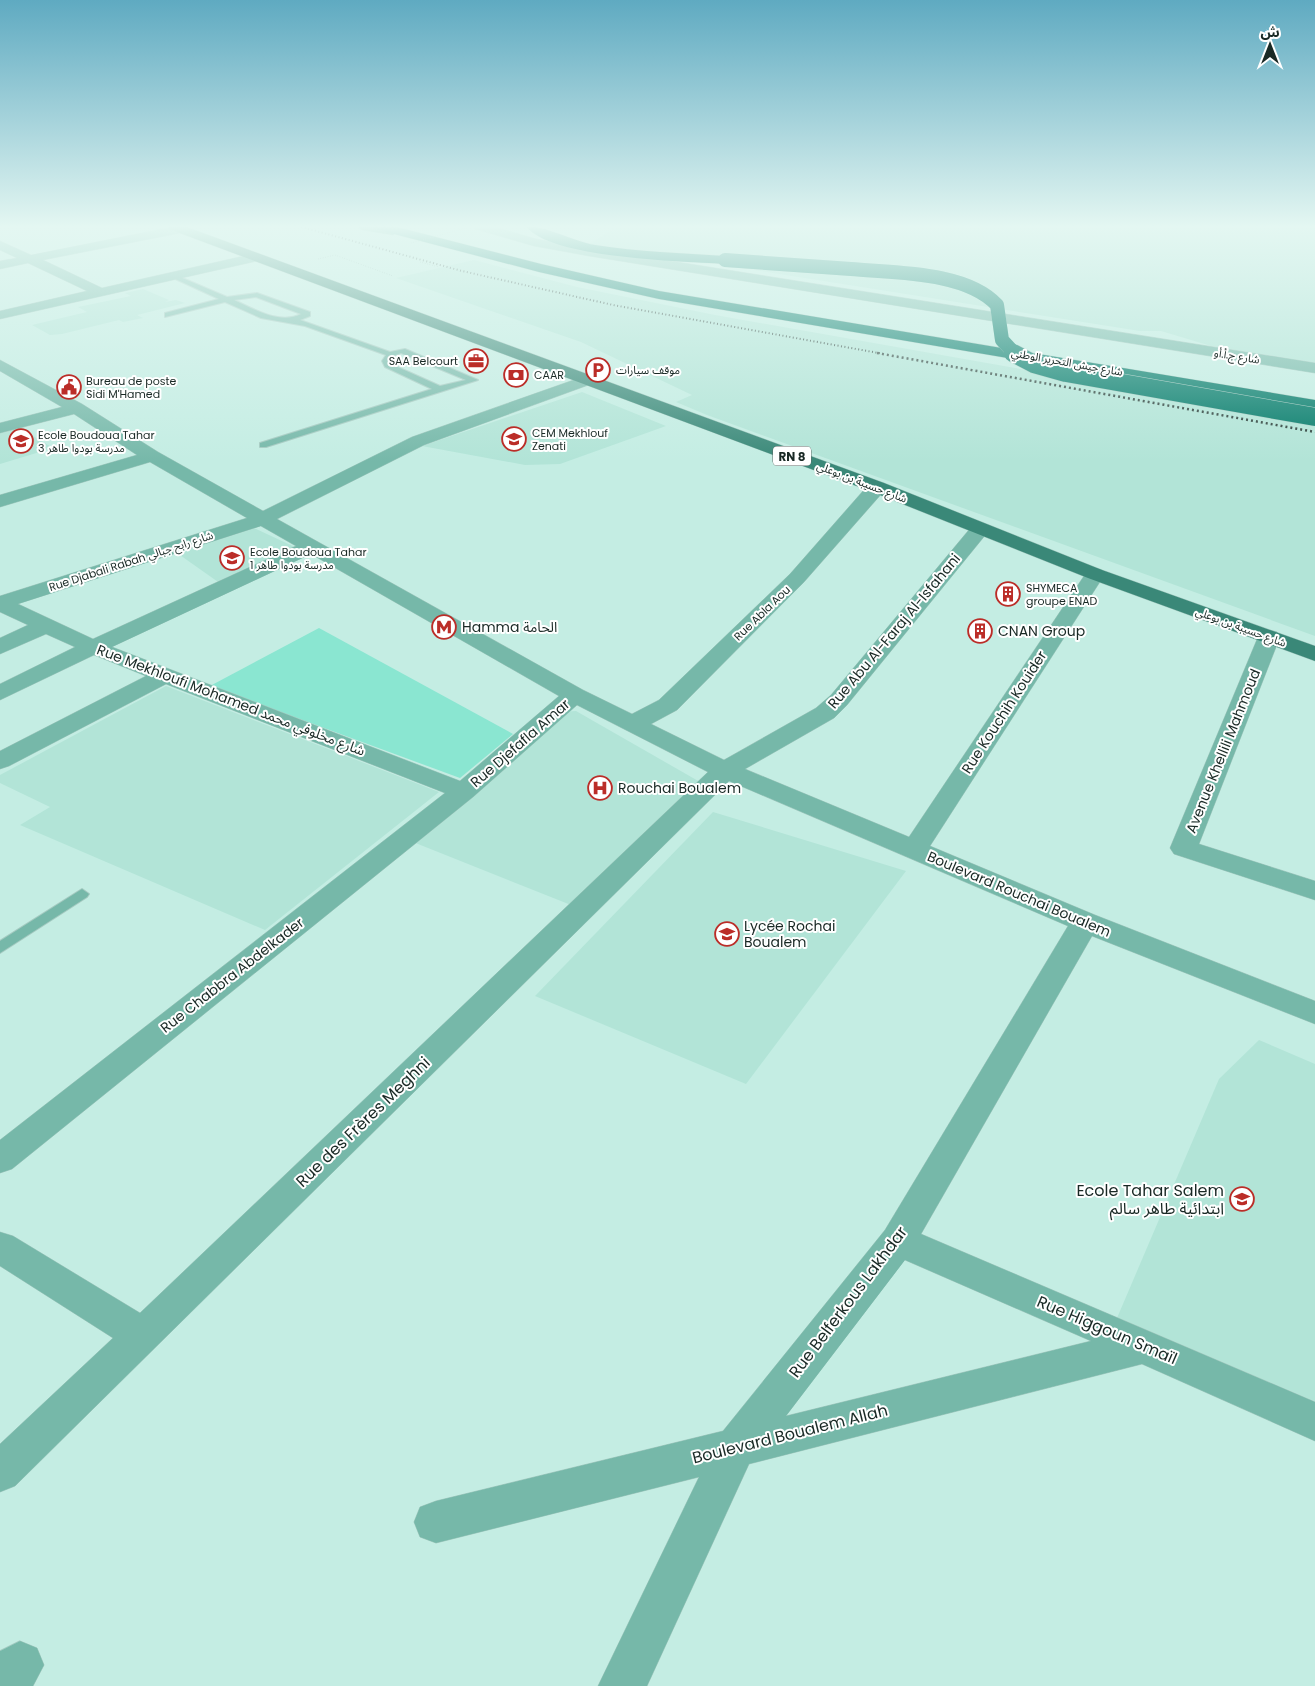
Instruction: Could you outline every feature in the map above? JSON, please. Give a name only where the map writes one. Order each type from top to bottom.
[{"type":"highway","name":"شارع جيش التحرير الوطني","points":[[717,305],[1315,405]]},
{"type":"highway","name":"شارع جيش التحرير الوطني","points":[[786,305],[1315,391]]},
{"type":"highway","points":[[996,305],[1001,312],[1001,336],[1005,346],[1019,356],[1040,365],[1075,375],[1315,417]]},
{"type":"main road","name":"شارع حسيبة بن بوعلي","points":[[384,305],[877,487],[1095,574],[1315,654]]},
{"type":"street","points":[[0,315],[45,305]]},
{"type":"street","name":"شارع ج.أ.أو","points":[[917,305],[1315,368]]},
{"type":"street","name":"Boulevard Rouchai Boualem","points":[[2,367],[76,408],[152,456],[262,519],[575,695],[725,770],[1085,922],[1315,1013]]},
{"type":"street","name":"Rue Djabali Rabah شارع رابح جبالي","points":[[0,603],[262,519],[418,441],[588,380]]},
{"type":"street","points":[[0,428],[76,408]]},
{"type":"street","points":[[0,501],[152,456]]},
{"type":"street","name":"Rue Abla Aou","points":[[634,723],[668,705],[797,578],[877,487]]},
{"type":"street","name":"Rue Abu Al-Faraj Al-Isfahani","points":[[725,770],[825,713],[839,700],[980,529]]},
{"type":"street","points":[[0,693],[93,647],[312,546]]},
{"type":"street","name":"Rue Kouchih Kouider","points":[[914,850],[1095,574]]},
{"type":"street","name":"Rue Mekhloufi Mohamed شارع مخلوفي محمد","points":[[0,603],[44,626],[93,647],[464,791]]},
{"type":"street","points":[[0,647],[44,626]]},
{"type":"street","name":"Avenue Khellili Mahmoud","points":[[1270,637],[1184,848],[1315,891]]},
{"type":"street","points":[[0,761],[165,675]]},
{"type":"street","name":"Rue Djefafla Amar","points":[[464,791],[575,695]]},
{"type":"street","name":"Rue des Frères Meghni","points":[[0,1472],[143,1336],[725,770]]},
{"type":"street","name":"Rue Chabbra Abdelkader","points":[[0,1159],[464,791]]},
{"type":"street","name":"Rue Belferkous Lakhdar","points":[[623,1685],[735,1448],[898,1241],[1085,922]]},
{"type":"street","name":"Rue Higgoun Smaïl","points":[[898,1241],[1144,1346],[1315,1422]]},
{"type":"street","points":[[0,1247],[143,1336]]},
{"type":"street","name":"Boulevard Boualem Allah","points":[[436,1522],[1144,1346]]},
{"type":"lane","points":[[168,315],[206,305]]},
{"type":"lane","points":[[239,305],[264,316],[307,324],[390,354],[402,351],[474,380],[439,389],[263,446]]},
{"type":"lane","points":[[283,305],[307,314],[293,321]]},
{"type":"lane","points":[[390,354],[386,361],[388,365],[439,389]]},
{"type":"lane","points":[[0,948],[82,894]]},
{"type":"shaded area","points":[[89,305],[178,305],[137,315],[143,318],[123,322],[119,320],[62,334],[50,335],[32,325],[87,312],[78,307]]},
{"type":"shaded area","points":[[473,305],[664,305],[1315,421],[1315,636],[707,415],[676,402],[692,395],[581,342]]},
{"type":"shaded area","points":[[973,305],[1315,305],[1315,363],[1211,346],[1161,331],[1140,331]]},
{"type":"shaded area","name":"CEM Mekhlouf Zenati","points":[[582,392],[666,426],[560,464],[525,465],[422,446]]},
{"type":"shaded area","name":"Ecole Boudoua Tahar 3 مدرسة بودوا طاهر","points":[[20,428],[53,448],[0,464],[0,433]]},
{"type":"shaded area","name":"Ecole Boudoua Tahar 1 مدرسة بودوا طاهر","points":[[252,527],[299,549],[221,584],[177,553]]},
{"type":"shaded area","points":[[166,686],[439,792],[265,930],[20,825],[50,807],[0,783],[0,775]]},
{"type":"shaded area","points":[[576,711],[700,782],[576,907],[408,840],[561,712]]},
{"type":"shaded area","name":"Lycée Rochai Boualem","points":[[713,812],[906,871],[746,1084],[535,996]]},
{"type":"shaded area","name":"Ecole Tahar Salem ابتدائية طاهر سالم","points":[[1259,1040],[1315,1064],[1315,1404],[1117,1318],[1219,1079]]},
{"type":"green space","points":[[319,628],[513,734],[460,778],[210,686]]},
{"type":"railway","points":[[612,305],[884,354]]},
{"type":"railway","points":[[877,353],[1315,432]]},
{"type":"place","name":"SAA Belcourt","points":[[476,361]]},
{"type":"place","name":"موقف سيارات","points":[[598,370]]},
{"type":"place","name":"CAAR","points":[[516,375]]},
{"type":"place","name":"Bureau de poste Sidi M'Hamed","points":[[69,387]]},
{"type":"place","name":"CEM Mekhlouf Zenati","points":[[514,439]]},
{"type":"place","name":"Ecole Boudoua Tahar 3 مدرسة بودوا طاهر","points":[[21,441]]},
{"type":"place","name":"Ecole Boudoua Tahar 1 مدرسة بودوا طاهر","points":[[232,558]]},
{"type":"place","name":"SHYMECA groupe ENAD","points":[[1008,594]]},
{"type":"place","name":"Hamma الحامة","points":[[444,627]]},
{"type":"place","name":"CNAN Group","points":[[980,631]]},
{"type":"place","name":"Rouchai Boualem","points":[[600,788]]},
{"type":"place","name":"Lycée Rochai Boualem","points":[[727,934]]},
{"type":"place","name":"Ecole Tahar Salem ابتدائية طاهر سالم","points":[[1242,1199]]}]
